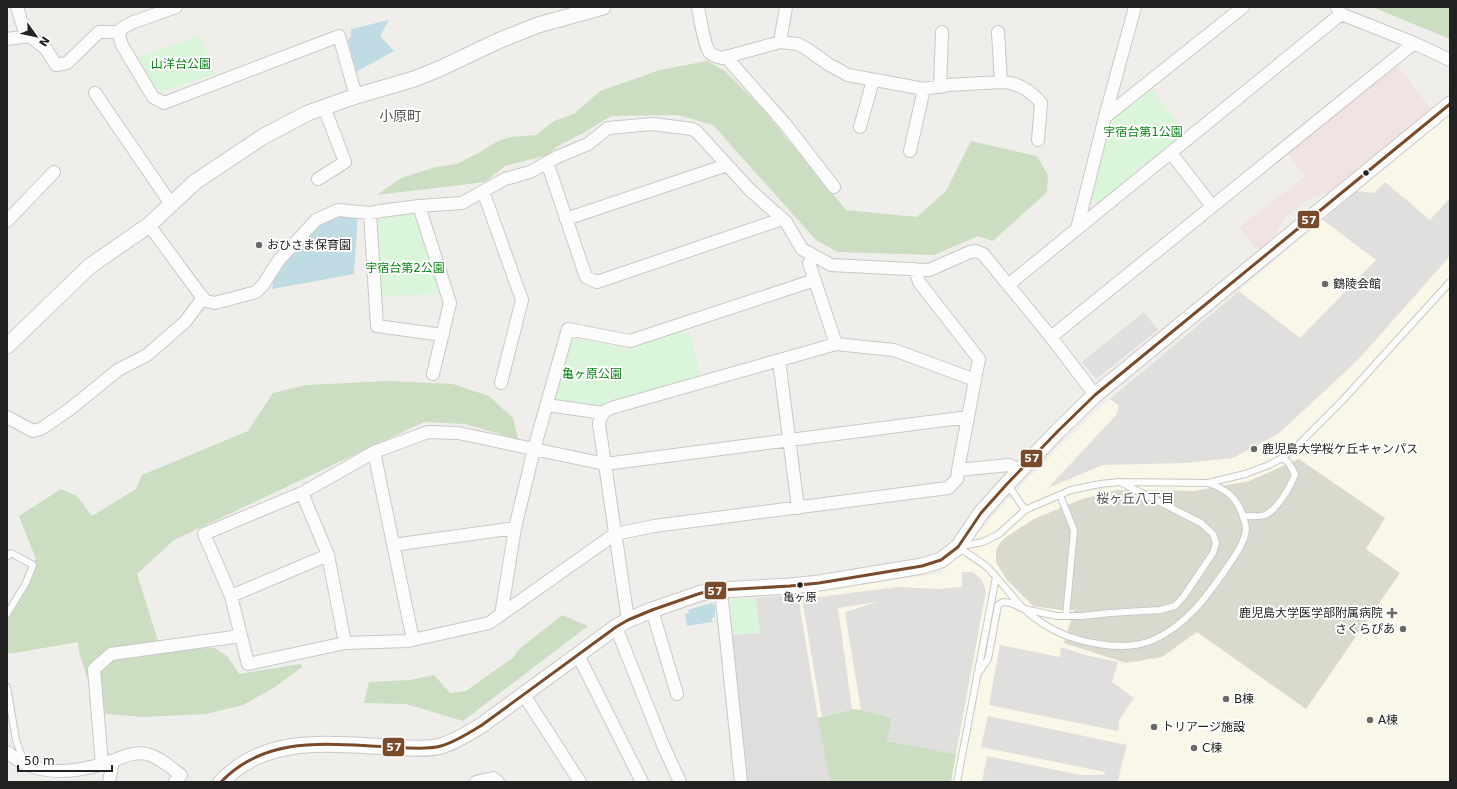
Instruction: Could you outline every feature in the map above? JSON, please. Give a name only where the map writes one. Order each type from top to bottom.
[{"type":"street","points":[[17,7],[26,36]]},
{"type":"street","points":[[176,7],[131,23],[121,29],[119,34],[122,45],[153,97],[164,103],[339,36],[356,96]]},
{"type":"street","points":[[8,342],[90,266],[149,225],[194,182],[264,136],[308,113],[356,96],[414,79],[498,41],[538,25],[604,7]]},
{"type":"street","points":[[698,7],[710,53],[716,57],[722,58],[780,42],[798,44],[848,75],[872,80],[924,88],[1001,82],[1008,82],[1017,85],[1033,94],[1041,103],[1038,140]]},
{"type":"street","points":[[780,42],[786,7]]},
{"type":"street","points":[[1105,117],[1243,7]]},
{"type":"street","points":[[1077,229],[1105,117],[1135,8]]},
{"type":"street","points":[[1008,285],[1171,153],[1339,10],[1450,60]]},
{"type":"street","points":[[7,39],[30,36],[46,50],[56,65],[67,63],[99,32],[120,32]]},
{"type":"street","points":[[940,87],[942,32]]},
{"type":"street","points":[[998,32],[1001,82]]},
{"type":"street","points":[[1051,337],[1414,43]]},
{"type":"street","points":[[726,57],[786,125],[834,187]]},
{"type":"street","points":[[860,127],[872,80]]},
{"type":"street","points":[[910,151],[924,88]]},
{"type":"street","points":[[95,93],[171,204]]},
{"type":"street","points":[[221,782],[242,764],[256,756],[292,746],[315,744],[417,748],[441,747],[482,726],[622,624],[652,610],[701,593],[721,590],[804,584],[922,566],[941,560],[958,547],[981,513],[1020,470],[1095,395],[1450,104]]},
{"type":"street","points":[[318,179],[345,162],[324,107]]},
{"type":"street","points":[[149,225],[203,298],[206,301],[215,303],[256,292],[263,285],[280,260],[316,220],[338,210],[370,214],[381,210],[462,203],[505,178],[530,172],[557,156],[588,144],[608,128],[653,124],[692,129],[697,132],[750,190],[786,222],[802,249],[831,265],[929,270],[970,252],[976,251],[983,254],[1051,337],[1095,395]]},
{"type":"street","points":[[1171,153],[1212,206]]},
{"type":"street","points":[[547,162],[586,277],[597,282],[782,219]]},
{"type":"street","points":[[566,219],[727,165]]},
{"type":"street","points":[[7,221],[54,172]]},
{"type":"street","points":[[483,191],[522,300],[501,383]]},
{"type":"street","points":[[420,206],[450,303],[433,374]]},
{"type":"street","points":[[370,214],[378,326],[442,335]]},
{"type":"street","points":[[814,256],[810,264],[836,344]]},
{"type":"street","points":[[915,269],[919,282],[979,359],[957,479],[948,488],[654,526],[615,534],[489,623],[413,640],[345,643],[248,664],[231,596],[204,534],[302,493],[374,452],[407,439],[428,432],[458,433],[605,464],[968,417]]},
{"type":"street","points":[[501,615],[515,528],[534,449],[568,330],[630,341],[815,280]]},
{"type":"street","points":[[7,417],[33,431],[41,429],[70,409],[118,370],[147,355],[186,322],[203,298]]},
{"type":"street","points":[[680,782],[663,745],[622,624],[615,534],[600,417],[609,408],[836,344],[894,350],[975,380]]},
{"type":"street","points":[[779,360],[798,508]]},
{"type":"street","points":[[547,405],[603,413]]},
{"type":"street","points":[[374,452],[413,640]]},
{"type":"street","points":[[958,470],[1009,465],[1020,470]]},
{"type":"street","points":[[302,493],[328,555],[345,643]]},
{"type":"street","points":[[393,545],[515,528]]},
{"type":"street","points":[[231,596],[328,555]]},
{"type":"street","points":[[721,590],[741,782]]},
{"type":"street","points":[[652,610],[677,694]]},
{"type":"street","points":[[109,782],[108,763],[94,669],[110,654],[241,636]]},
{"type":"street","points":[[578,655],[642,782]]},
{"type":"street","points":[[524,695],[580,782]]},
{"type":"street","points":[[7,752],[30,766],[51,770],[94,767],[130,754],[148,754],[181,775],[175,782]]},
{"type":"street","points":[[476,782],[493,778],[498,782]]},
{"type":"lane","points":[[958,547],[983,542],[999,534],[1025,510],[1071,490],[1100,484],[1120,482],[1208,483],[1244,474],[1269,465],[1282,458],[1299,444],[1342,401],[1450,282]]},
{"type":"lane","points":[[1243,516],[1264,516],[1273,510],[1293,482],[1295,474],[1288,462],[1282,458]]},
{"type":"lane","points":[[977,675],[988,659],[998,605],[1003,602],[1011,603],[1024,609],[1057,616],[1066,616],[1160,610],[1175,606],[1184,596],[1213,553],[1216,543],[1213,534],[1201,523],[1120,482]]},
{"type":"lane","points":[[958,547],[987,568],[1024,609],[1040,622],[1066,635],[1092,642],[1124,646],[1141,644],[1153,640],[1187,617],[1208,595],[1237,552],[1246,528],[1240,506],[1220,487],[1208,483]]},
{"type":"lane","points":[[1007,484],[1025,510]]},
{"type":"lane","points":[[1060,495],[1074,530],[1066,616]]},
{"type":"lane","points":[[7,557],[12,553],[33,565],[26,583],[7,614]]},
{"type":"lane","points":[[957,782],[996,577]]},
{"type":"lane","points":[[7,687],[16,740],[24,763]]},
{"type":"shaded area","points":[[1396,64],[1431,109],[1329,192],[1307,200],[1284,219],[1273,238],[1259,249],[1254,247],[1239,227],[1305,177],[1287,153]]},
{"type":"shaded area","name":"鹿児島大学桜ケ丘キャンパス","points":[[1450,113],[1450,782],[951,782],[956,754],[892,718],[852,709],[818,718],[798,595],[891,580],[940,574],[1021,486],[1095,412]]},
{"type":"shaded area","points":[[1385,182],[1430,220],[1450,198],[1450,256],[1358,360],[1278,434],[1233,458],[1185,463],[1103,465],[1048,488],[1116,415],[1119,406],[1110,399],[1239,291],[1300,338],[1376,260],[1323,220],[1357,191],[1374,193]]},
{"type":"shaded area","points":[[1144,312],[1158,330],[1096,379],[1082,362]]},
{"type":"shaded area","points":[[1299,459],[1385,518],[1366,549],[1400,573],[1306,709],[1197,632],[1162,657],[1126,663],[1064,643],[1074,610],[1061,610],[1033,606],[1007,580],[996,562],[996,550],[1006,537],[1034,519],[1082,499],[1116,490],[1194,491],[1249,481]]},
{"type":"shaded area","points":[[962,572],[973,572],[982,580],[986,591],[956,754],[887,741],[892,718],[861,710],[845,612],[877,602],[838,608],[852,709],[822,717],[802,599],[898,587],[939,589],[962,587]]},
{"type":"shaded area","points":[[798,595],[830,782],[747,782],[732,635],[760,633],[756,598]]},
{"type":"shaded area","points":[[1000,645],[1060,657],[1061,647],[1085,655],[1118,662],[1112,682],[1134,698],[1119,720],[1118,731],[989,705]]},
{"type":"shaded area","points":[[988,716],[1127,745],[1118,782],[982,782],[987,756],[1081,775],[1104,775],[1105,772],[981,747]]},
{"type":"green space","points":[[1372,7],[1450,7],[1450,39]]},
{"type":"green space","name":"山洋台公園","points":[[200,35],[215,74],[162,92],[155,88],[137,58]]},
{"type":"green space","points":[[707,61],[725,71],[759,105],[846,210],[917,217],[946,191],[971,141],[1037,156],[1048,175],[1047,192],[993,241],[978,236],[934,255],[838,252],[816,240],[713,125],[678,115],[611,116],[558,146],[548,155],[505,166],[485,182],[377,195],[401,178],[436,167],[457,164],[496,142],[510,137],[536,135],[554,121],[574,114],[600,91],[660,70]]},
{"type":"green space","name":"宇宿台第1公園","points":[[1151,88],[1186,134],[1098,204],[1089,198],[1110,121]]},
{"type":"green space","name":"宇宿台第2公園","points":[[411,213],[416,217],[443,294],[379,296],[377,223],[382,216]]},
{"type":"green space","name":"亀ヶ原公園","points":[[680,331],[690,334],[700,372],[697,379],[597,407],[554,402],[552,397],[567,343],[575,338],[629,349]]},
{"type":"green space","points":[[388,381],[453,384],[489,396],[513,418],[518,439],[465,424],[424,422],[174,540],[137,574],[161,650],[215,648],[228,657],[239,674],[300,664],[302,667],[275,687],[243,705],[206,714],[143,717],[98,713],[79,652],[78,642],[9,654],[7,650],[7,608],[36,559],[19,516],[61,489],[77,496],[92,516],[136,489],[142,475],[248,431],[273,393],[306,385]]},
{"type":"green space","points":[[733,598],[756,598],[760,633],[732,635],[730,603]]},
{"type":"green space","points":[[562,615],[588,626],[463,721],[406,704],[364,703],[369,682],[410,680],[434,675],[450,693],[466,691],[514,657],[517,651]]},
{"type":"green space","points":[[852,709],[892,718],[887,741],[956,754],[951,782],[830,782],[818,718]]},
{"type":"water","points":[[389,20],[380,36],[394,51],[356,72],[348,40],[351,36],[351,29]]},
{"type":"water","points":[[345,212],[358,214],[354,274],[272,289],[274,278],[309,233],[324,218]]},
{"type":"water","points":[[712,603],[715,606],[715,617],[712,618],[712,622],[687,626],[685,614],[689,613],[688,610]]},
{"type":"transit line","name":"57","points":[[221,782],[239,766],[259,756],[280,749],[302,745],[324,744],[423,748],[446,744],[462,737],[482,725],[616,627],[628,620],[652,610],[701,593],[721,590],[819,583],[922,566],[941,560],[958,547],[981,513],[1007,484],[1095,395],[1450,104]]},
{"type":"place","name":"おひさま保育園","points":[[259,245]]},
{"type":"place","name":"鶴陵会館","points":[[1325,284]]},
{"type":"place","name":"鹿児島大学桜ケ丘キャンパス","points":[[1254,449]]},
{"type":"place","name":"亀ヶ原","points":[[800,585]]},
{"type":"place","name":"鹿児島大学医学部附属病院","points":[[1392,613]]},
{"type":"place","name":"さくらぴあ","points":[[1403,629]]},
{"type":"place","name":"B棟","points":[[1226,699]]},
{"type":"place","name":"A棟","points":[[1370,720]]},
{"type":"place","name":"トリアージ施設","points":[[1154,727]]},
{"type":"place","name":"C棟","points":[[1194,748]]},
{"type":"district","name":"小原町","points":[[400,116]]},
{"type":"district","name":"桜ヶ丘八丁目","points":[[1135,498]]}]
